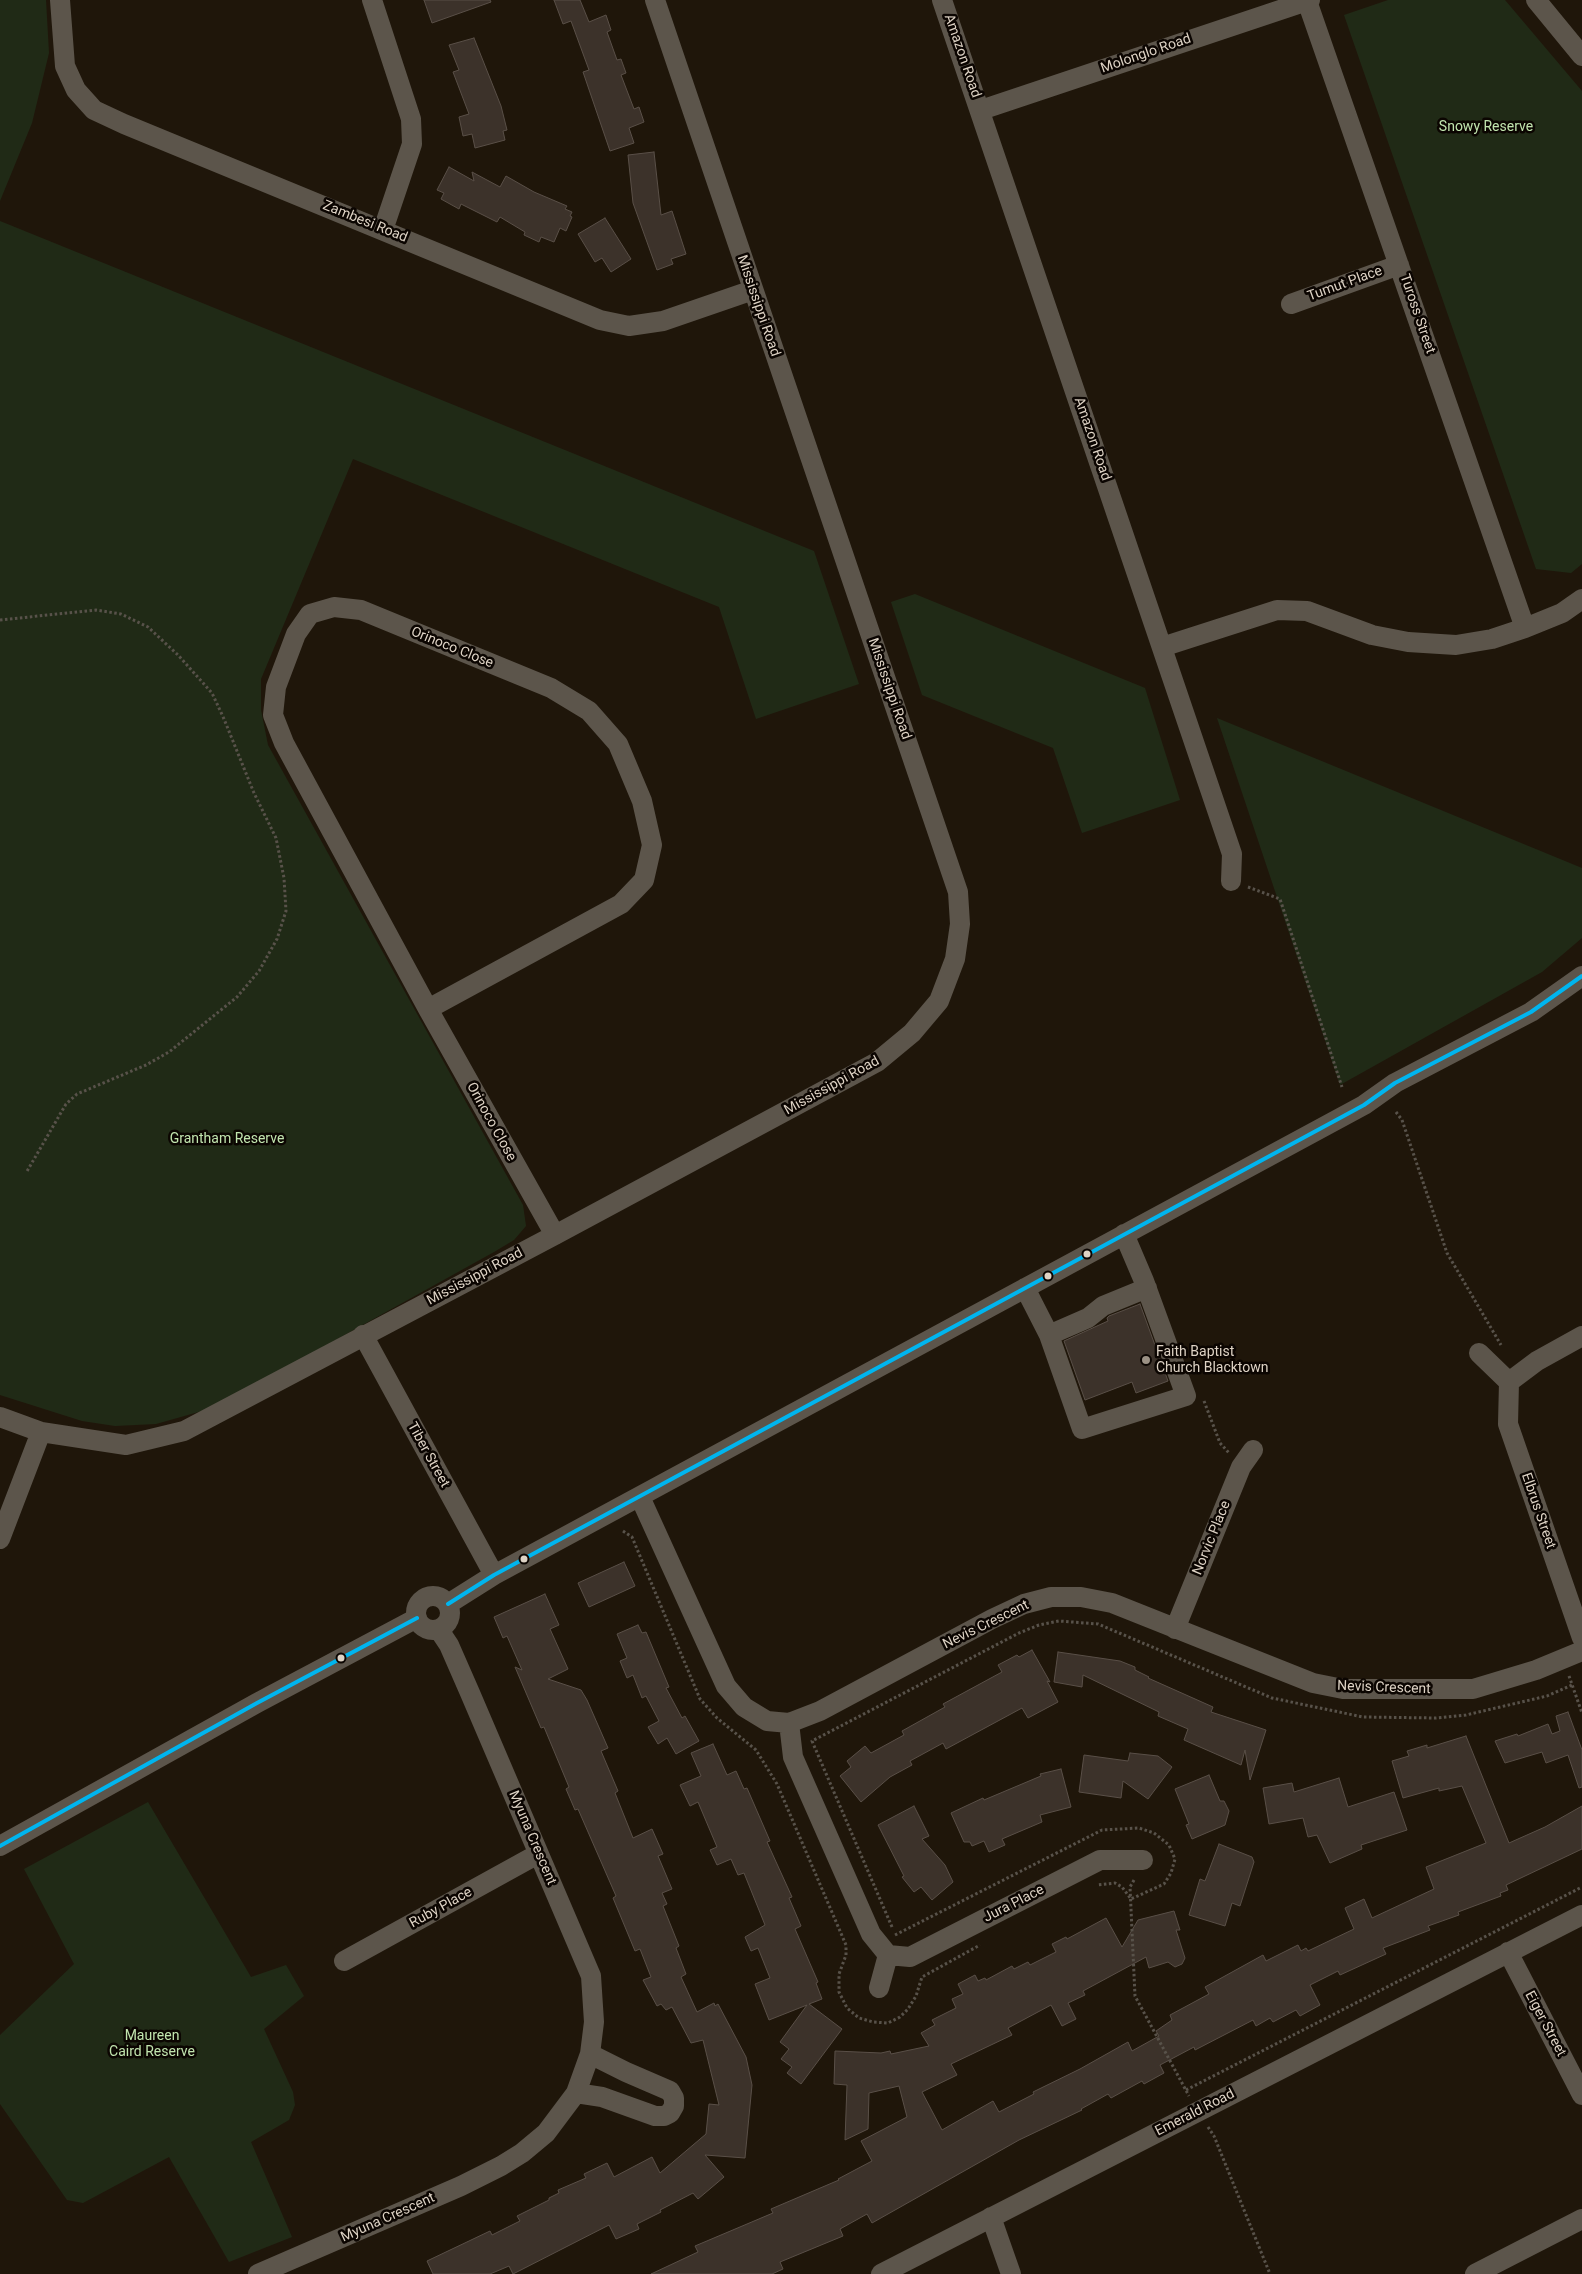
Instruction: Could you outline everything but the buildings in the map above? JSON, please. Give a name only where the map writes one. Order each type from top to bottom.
[{"type":"street","name":"Zambesi Road","points":[[60,0],[65,66],[76,90],[94,110],[124,124],[600,320],[630,326],[663,321],[753,290]]},
{"type":"street","points":[[372,0],[412,119],[412,144],[383,230]]},
{"type":"street","name":"Mississippi Road","points":[[0,1417],[42,1432],[126,1445],[184,1430],[555,1235],[877,1062],[912,1033],[938,1001],[955,959],[960,924],[958,892],[655,0]]},
{"type":"street","name":"Amazon Road","points":[[942,0],[981,110],[1232,854],[1231,881]]},
{"type":"street","name":"Molonglo Road","points":[[981,110],[1285,3],[1309,0]]},
{"type":"street","name":"Tuross Street","points":[[1309,0],[1525,628]]},
{"type":"street","points":[[1536,0],[1582,56]]},
{"type":"street","name":"Tumut Place","points":[[1291,304],[1399,265]]},
{"type":"street","points":[[1162,647],[1277,610],[1307,610],[1372,635],[1408,642],[1456,645],[1492,639],[1525,628],[1562,613],[1582,599]]},
{"type":"street","name":"Orinoco Close","points":[[428,1009],[621,904],[644,880],[652,845],[642,801],[618,744],[589,711],[551,688],[361,610],[334,607],[310,614],[296,634],[276,687],[273,715],[284,743],[428,1009],[555,1235]]},
{"type":"street","points":[[448,1604],[494,1575],[1364,1105],[1395,1083],[1502,1028],[1556,995],[1582,976]]},
{"type":"street","points":[[1025,1288],[1049,1334],[1082,1429],[1186,1396],[1147,1288],[1124,1234]]},
{"type":"street","points":[[1049,1334],[1088,1318],[1103,1306],[1147,1288]]},
{"type":"street","name":"Tiber Street","points":[[362,1335],[494,1575]]},
{"type":"street","points":[[1479,1353],[1514,1378],[1537,1361],[1582,1336]]},
{"type":"street","name":"Elbrus Street","points":[[1514,1378],[1508,1424],[1577,1610],[1582,1638]]},
{"type":"street","points":[[0,1539],[42,1432]]},
{"type":"street","name":"Norvic Place","points":[[1175,1629],[1240,1467],[1253,1450]]},
{"type":"street","name":"Nevis Crescent","points":[[640,1497],[726,1686],[744,1707],[767,1721],[790,1723],[820,1711],[992,1619],[1024,1604],[1051,1597],[1081,1597],[1112,1603],[1313,1683],[1343,1689],[1474,1688],[1536,1670],[1582,1651]]},
{"type":"street","points":[[434,1596],[448,1604],[450,1619],[439,1630],[428,1630],[423,1627],[417,1618],[417,1607],[424,1598],[434,1596]]},
{"type":"street","points":[[0,1846],[417,1618]]},
{"type":"street","name":"Myuna Crescent","points":[[258,2274],[461,2186],[500,2166],[546,2133],[576,2092],[590,2054],[594,2022],[591,1976],[456,1661],[439,1630]]},
{"type":"street","points":[[790,1723],[793,1757],[871,1934],[888,1955],[879,1988]]},
{"type":"street","name":"Ruby Place","points":[[344,1961],[538,1854]]},
{"type":"street","name":"Jura Place","points":[[888,1955],[910,1957],[1100,1860],[1143,1860]]},
{"type":"street","name":"Emerald Road","points":[[882,2274],[1582,1915]]},
{"type":"street","name":"Eiger Street","points":[[1508,1952],[1582,2095]]},
{"type":"street","points":[[576,2092],[602,2097],[655,2116],[664,2116],[670,2113],[674,2106],[674,2098],[670,2091],[590,2054]]},
{"type":"street","points":[[992,2217],[1011,2274]]},
{"type":"street","points":[[1475,2274],[1582,2219]]},
{"type":"path","points":[[0,620],[96,610],[121,614],[148,627],[178,655],[212,694],[254,793],[276,838],[284,878],[286,911],[277,939],[259,971],[237,997],[169,1052],[146,1065],[77,1094],[66,1104],[26,1173]]},
{"type":"path","points":[[1231,881],[1280,899],[1342,1086]]},
{"type":"path","points":[[1396,1112],[1402,1120],[1447,1253],[1514,1378]]},
{"type":"path","points":[[623,1531],[632,1537],[700,1699],[717,1718],[756,1750],[777,1784],[846,1945],[846,1955],[839,1974],[839,1992],[847,2008],[859,2018],[873,2022],[888,2023],[908,2009],[916,1996],[922,1977],[988,1942]]},
{"type":"path","points":[[1130,1899],[1164,1884],[1172,1873],[1175,1858],[1169,1845],[1154,1833],[1139,1828],[1102,1830],[895,1935],[812,1741],[1020,1633],[1039,1625],[1059,1621],[1098,1624],[1272,1698],[1363,1717],[1436,1718],[1466,1714],[1547,1696],[1572,1685]]},
{"type":"path","points":[[1562,1659],[1582,1713]]},
{"type":"path","points":[[1143,1860],[1130,1887],[1135,1996],[1197,2112],[1214,2136],[1270,2274]]},
{"type":"path","points":[[1091,1888],[1099,1884],[1115,1883],[1122,1887],[1130,1899]]},
{"type":"path","points":[[1186,2090],[1582,1887]]},
{"type":"green space","points":[[0,0],[46,0],[49,53],[32,123],[0,201]]},
{"type":"green space","name":"Snowy Reserve","points":[[1388,0],[1505,0],[1582,91],[1582,564],[1571,573],[1536,569],[1344,15]]},
{"type":"green space","name":"Grantham Reserve","points":[[0,221],[814,551],[859,684],[756,719],[719,607],[353,459],[261,679],[261,710],[268,745],[523,1205],[526,1226],[514,1240],[494,1252],[233,1397],[202,1411],[156,1424],[115,1426],[82,1421],[0,1395]]},
{"type":"green space","points":[[915,594],[1145,688],[1180,800],[1082,833],[1053,748],[922,695],[891,602]]},
{"type":"green space","points":[[1217,718],[1582,868],[1582,938],[1542,972],[1340,1085]]},
{"type":"green space","name":"Maureen Caird Reserve","points":[[148,1802],[251,1977],[286,1965],[304,1996],[264,2029],[293,2092],[295,2105],[289,2120],[251,2142],[292,2237],[229,2262],[169,2157],[83,2203],[67,2200],[0,2104],[0,2035],[74,1964],[24,1869]]},
{"type":"transit line","points":[[448,1604],[494,1575],[1364,1105],[1395,1083],[1531,1012],[1582,976]]},
{"type":"transit line","points":[[0,1846],[257,1703],[417,1618]]},
{"type":"place","name":"Faith Baptist Church Blacktown","points":[[1146,1360]]}]
